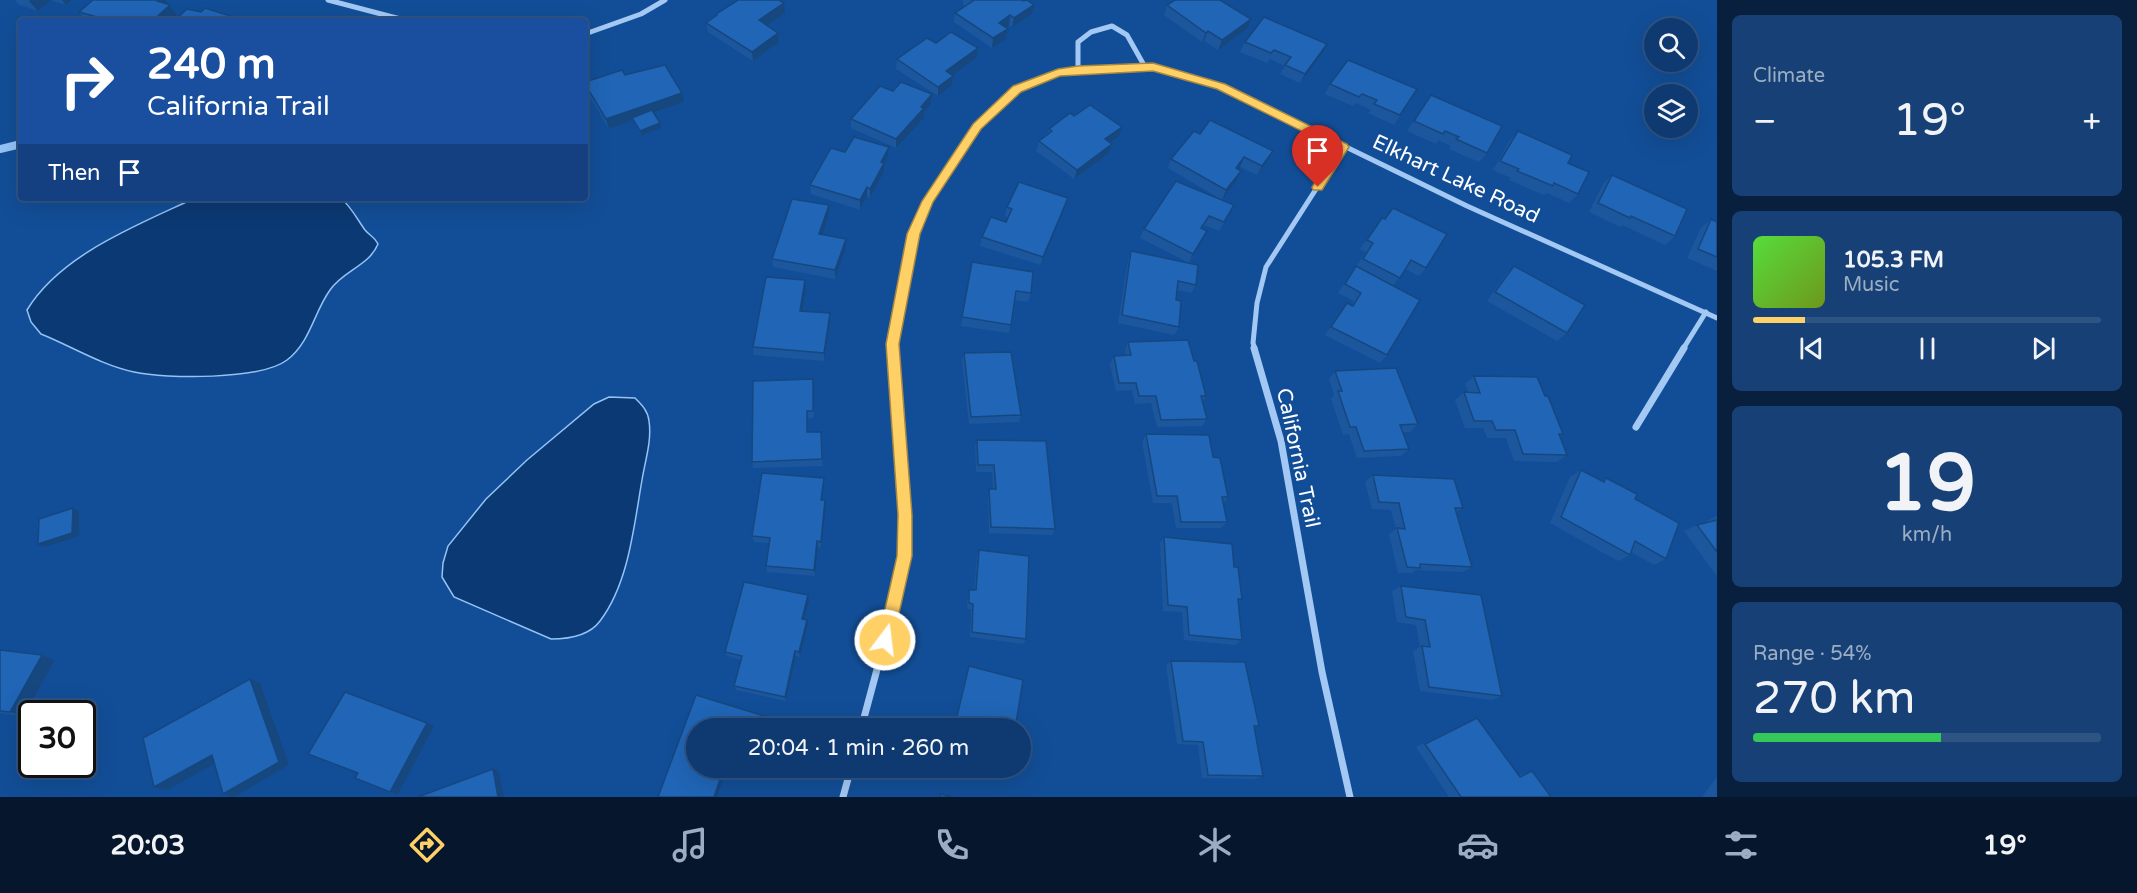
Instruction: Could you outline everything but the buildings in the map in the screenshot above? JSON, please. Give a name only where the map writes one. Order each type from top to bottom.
[{"type":"street","points":[[328,0],[397,18]]},
{"type":"street","points":[[588,33],[640,14],[665,0]]},
{"type":"street","points":[[1078,70],[1078,42],[1092,30],[1110,26],[1129,34],[1145,67]]},
{"type":"street","name":"Elkhart Lake Road","points":[[864,718],[897,595],[904,556],[905,515],[892,344],[914,234],[928,201],[977,127],[1017,89],[1058,73],[1145,67],[1153,67],[1221,86],[1467,206],[1717,318]]},
{"type":"street","name":"California Trail","points":[[1343,147],[1266,267],[1257,303],[1253,343],[1281,441],[1322,672],[1350,797]]},
{"type":"street","points":[[1636,427],[1706,312]]},
{"type":"street","points":[[843,797],[848,778]]},
{"type":"water","points":[[189,201],[344,201],[378,244],[369,258],[342,277],[330,290],[301,345],[287,360],[274,367],[236,374],[168,376],[122,369],[41,334],[31,322],[27,310],[42,290],[80,257],[126,231]]},
{"type":"water","points":[[609,397],[635,398],[647,414],[650,436],[624,572],[610,606],[600,621],[584,633],[551,639],[454,597],[442,577],[448,546],[486,499],[527,460],[594,404]]},
{"type":"waterway","points":[[0,149],[18,145]]},
{"type":"route","points":[[885,640],[904,556],[905,515],[892,344],[914,234],[928,201],[977,127],[1017,89],[1058,73],[1153,67],[1221,86],[1343,147],[1318,187]]}]
